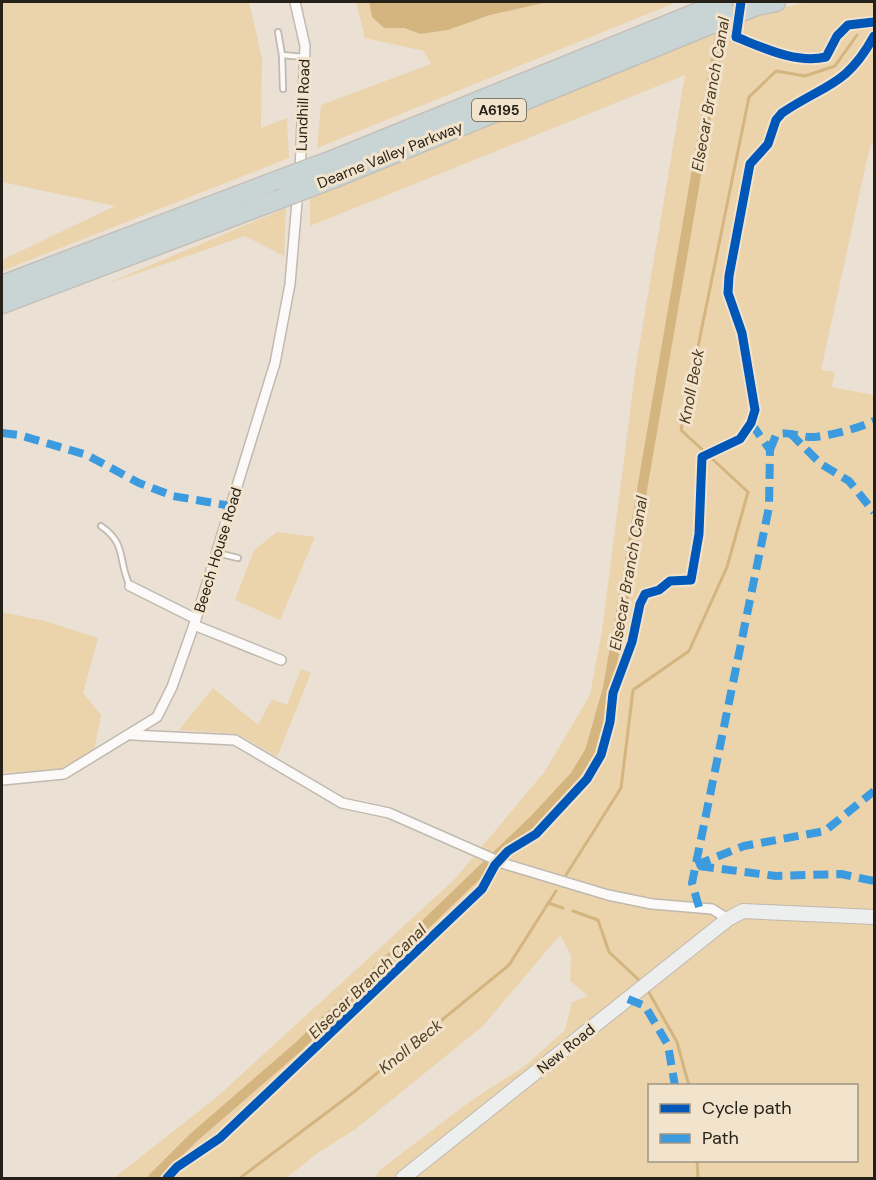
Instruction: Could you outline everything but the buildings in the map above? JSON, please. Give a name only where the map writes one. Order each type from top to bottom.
[{"type":"highway","name":"Dearne Valley Parkway","points":[[661,36],[723,2]]},
{"type":"highway","name":"Dearne Valley Parkway","points":[[2,304],[277,200],[333,169],[661,36],[756,6],[776,2]]},
{"type":"highway","name":"Dearne Valley Parkway","points":[[2,285],[278,180],[333,169]]},
{"type":"main road","points":[[728,919],[743,911],[874,917]]},
{"type":"main road","name":"New Road","points":[[403,1179],[728,919]]},
{"type":"street","name":"Lundhill Road","points":[[295,2],[305,46],[302,145],[297,210]]},
{"type":"street","name":"Beech House Road","points":[[2,780],[64,774],[132,735],[157,717],[172,687],[195,622],[275,363],[290,284],[297,210]]},
{"type":"street","points":[[130,586],[195,622],[281,660]]},
{"type":"street","points":[[132,735],[235,740],[342,803],[389,813],[506,864],[608,895],[652,904],[712,909],[728,919]]},
{"type":"lane","points":[[278,32],[282,56],[283,89]]},
{"type":"lane","points":[[282,56],[304,57]]},
{"type":"lane","points":[[101,526],[118,541],[123,573],[130,586]]},
{"type":"lane","points":[[217,553],[237,558]]},
{"type":"shaded area","points":[[2,2],[249,2],[262,58],[261,128],[287,118],[289,158],[2,271],[2,260],[115,206],[2,182]]},
{"type":"shaded area","points":[[356,2],[369,2],[372,17],[384,28],[404,28],[420,34],[448,30],[490,15],[548,2],[677,2],[317,148],[321,105],[431,64],[424,51],[365,38]]},
{"type":"shaded area","points":[[369,2],[548,2],[490,15],[448,30],[420,34],[404,28],[384,28],[372,17]]},
{"type":"shaded area","points":[[808,2],[874,2],[874,143],[870,146],[821,370],[835,372],[832,387],[874,395],[874,1178],[374,1178],[381,1169],[472,1100],[525,1066],[565,1030],[572,1002],[588,996],[570,981],[571,956],[560,935],[483,1026],[357,1128],[319,1152],[286,1178],[114,1178],[218,1096],[454,880],[545,771],[590,695],[602,630],[636,366],[685,75],[310,226],[310,198],[759,12]]},
{"type":"shaded area","points":[[286,208],[284,256],[245,236],[101,286]]},
{"type":"shaded area","points":[[277,532],[315,537],[280,620],[235,600],[254,550]]},
{"type":"shaded area","points":[[2,612],[45,621],[98,638],[83,693],[101,715],[94,751],[61,769],[2,773]]},
{"type":"shaded area","points":[[301,669],[311,673],[277,757],[238,734],[179,730],[213,688],[258,725],[272,699],[287,705]]},
{"type":"waterway","name":"Elsecar Branch Canal","points":[[153,1178],[193,1138],[298,1047],[535,819],[575,776],[590,751],[608,688],[723,18]]},
{"type":"waterway","name":"Knoll Beck","points":[[566,875],[621,788],[633,690],[689,651],[727,567],[748,492],[681,430],[749,97],[776,71],[805,76],[835,66],[857,35]]},
{"type":"waterway","name":"Knoll Beck","points":[[240,1178],[354,1092],[509,965],[556,891]]},
{"type":"waterway","points":[[548,903],[563,908]]},
{"type":"waterway","points":[[573,911],[598,920],[609,952],[641,982]]},
{"type":"waterway","points":[[647,989],[677,1042],[688,1084]]},
{"type":"waterway","points":[[697,1162],[698,1178]]},
{"type":"marked path","points":[[770,450],[776,435],[786,433],[809,437],[822,436],[874,421]]},
{"type":"marked path","points":[[699,907],[692,883],[769,507],[770,450],[751,423]]},
{"type":"marked path","points":[[2,433],[19,435],[87,455],[139,483],[173,496],[231,506]]},
{"type":"marked path","points":[[790,433],[821,464],[849,481],[874,512]]},
{"type":"marked path","points":[[696,865],[744,846],[825,831],[874,791]]},
{"type":"marked path","points":[[699,866],[776,876],[841,874],[874,881]]},
{"type":"marked path","points":[[628,999],[645,1006],[668,1045],[675,1084]]},
{"type":"cycle path","points":[[741,2],[736,37],[792,57],[815,59],[826,57],[837,36],[848,25],[874,22]]},
{"type":"cycle path","points":[[167,1178],[177,1167],[220,1138],[482,889],[495,865],[508,851],[536,834],[587,779],[601,755],[610,722],[613,693],[632,642],[640,604],[645,594],[659,590],[670,581],[691,580],[699,534],[702,457],[740,439],[751,423],[755,410],[742,333],[728,293],[729,276],[750,164],[768,144],[776,120],[782,113],[844,75],[854,65],[874,36]]}]
